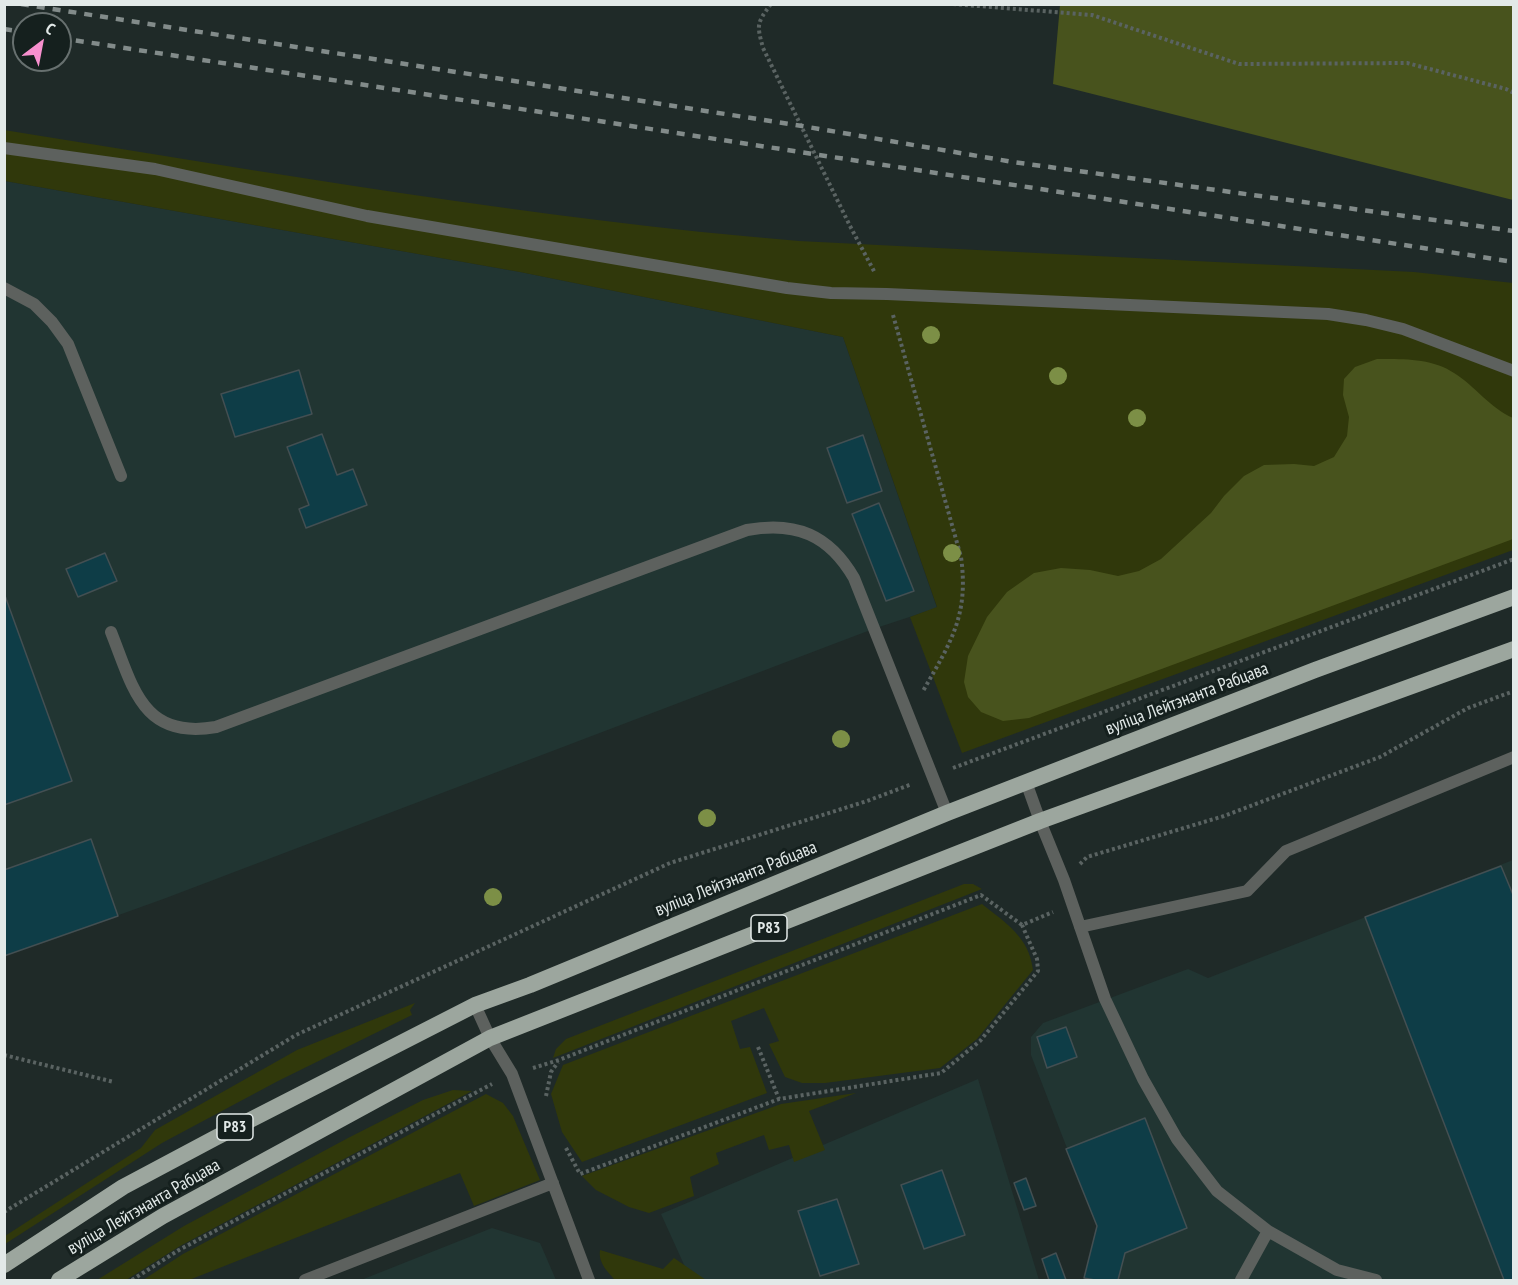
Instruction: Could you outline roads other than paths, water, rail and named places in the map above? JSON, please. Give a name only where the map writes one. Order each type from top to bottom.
[{"type":"highway","name":"вуліца Лейтэнанта Рабцава","points":[[4,1265],[123,1187],[215,1137],[475,1005],[541,981],[947,813],[1315,670],[1514,597]]},
{"type":"highway","name":"вуліца Лейтэнанта Рабцава","points":[[59,1281],[163,1216],[490,1038],[1040,821],[1514,649]]},
{"type":"lane","points":[[4,148],[155,169],[367,216],[831,294],[887,294],[1328,314],[1403,329],[1514,371]]},
{"type":"lane","points":[[4,288],[34,304],[52,322],[68,344],[121,476]]},
{"type":"lane","points":[[111,632],[141,704],[152,715],[167,724],[183,729],[201,730],[216,727],[747,530],[786,527],[807,532],[826,544],[843,560],[854,578],[947,813]]},
{"type":"lane","points":[[1080,927],[1247,891],[1286,851],[1512,760]]},
{"type":"lane","points":[[1026,782],[1064,880],[1105,999],[1143,1079],[1177,1139],[1217,1191],[1268,1231],[1337,1270],[1376,1281]]},
{"type":"lane","points":[[475,1005],[490,1038],[512,1074],[590,1281]]},
{"type":"lane","points":[[305,1281],[553,1183]]},
{"type":"lane","points":[[1241,1281],[1268,1231]]},
{"type":"railway","points":[[21,4],[802,126],[1013,162],[1514,231]]},
{"type":"railway","points":[[4,29],[12,30]]},
{"type":"railway","points":[[72,40],[1514,262]]}]
